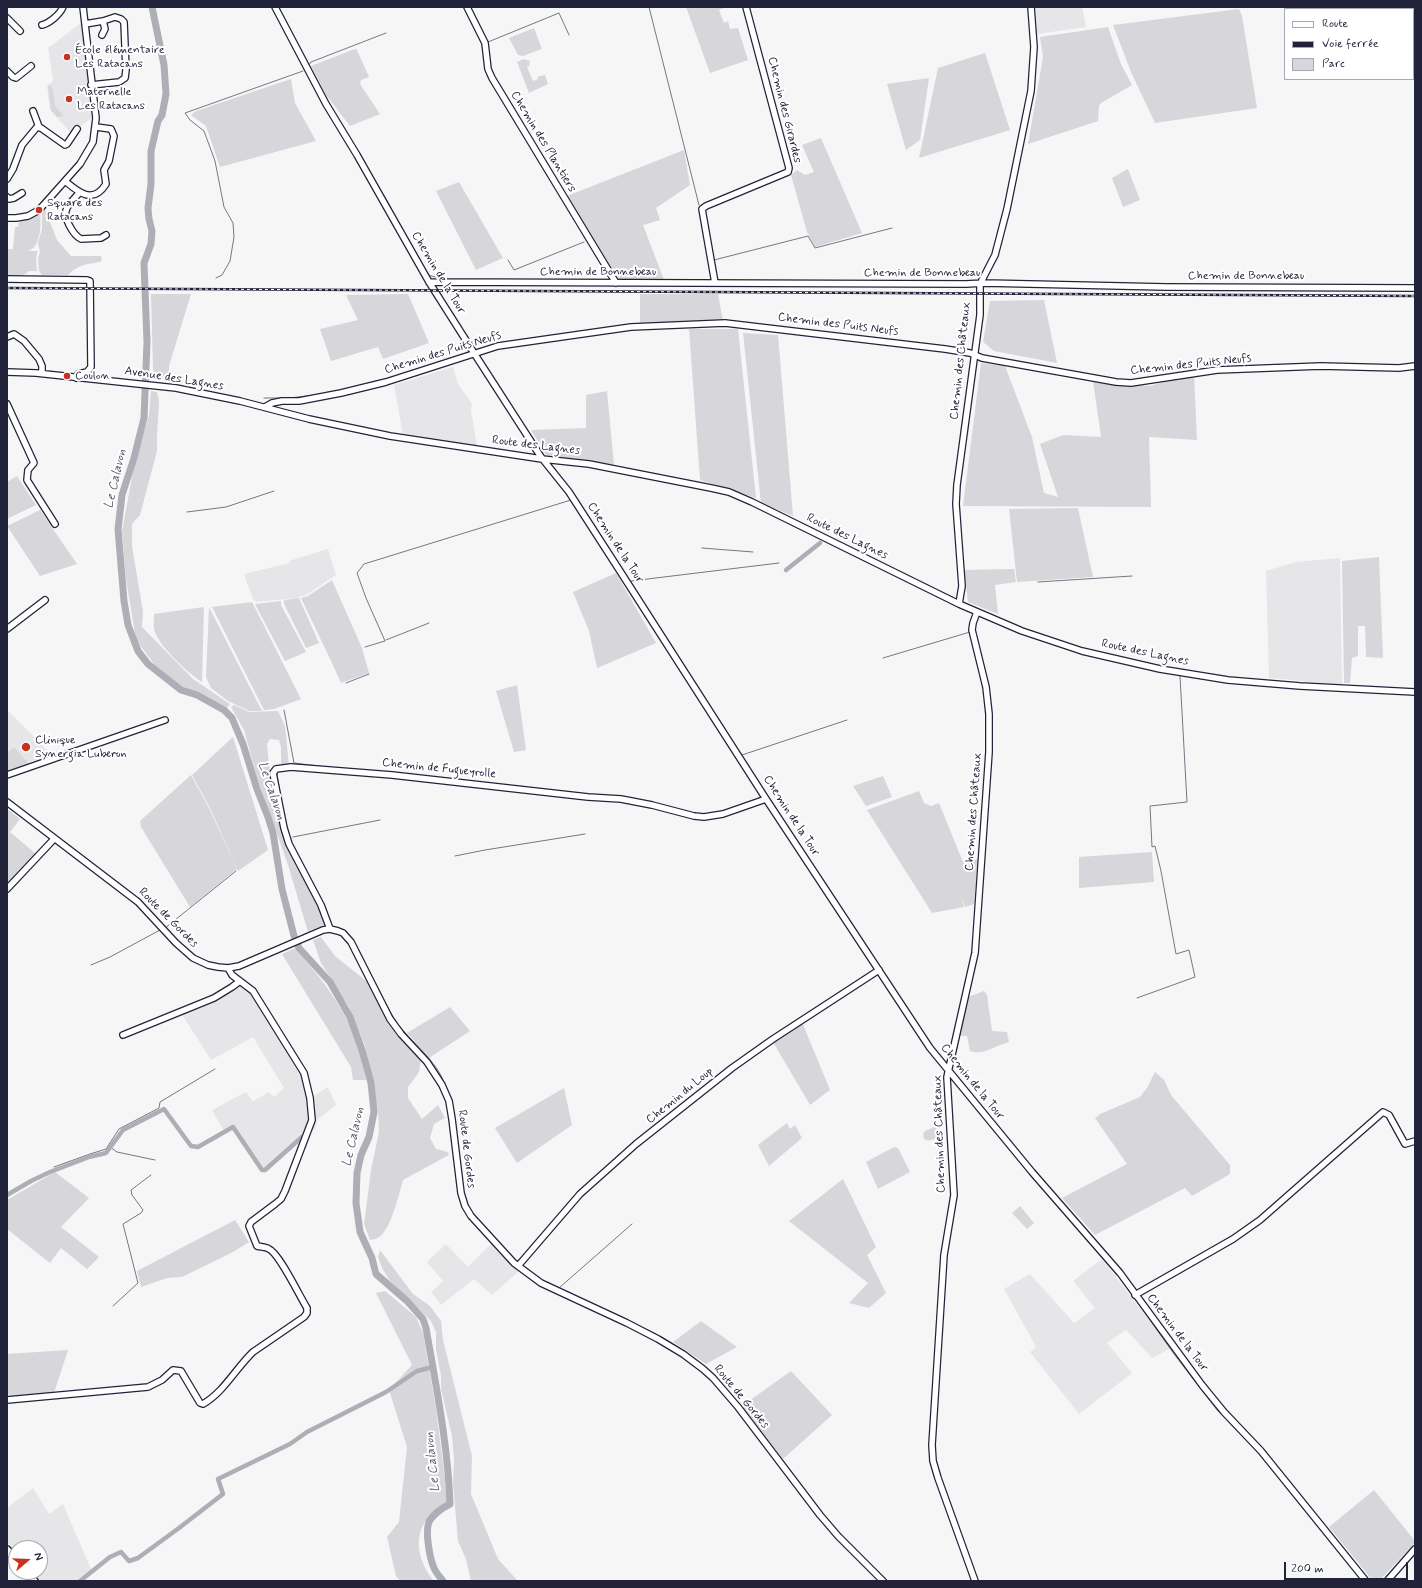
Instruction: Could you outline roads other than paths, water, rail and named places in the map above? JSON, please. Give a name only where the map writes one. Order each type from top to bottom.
[{"type":"street","points":[[42,25],[49,22],[63,7]]},
{"type":"street","points":[[7,218],[22,218],[35,213],[80,164],[90,150],[96,127],[83,7]]},
{"type":"street","name":"Chemin de la Tour","points":[[275,7],[326,104],[357,155],[429,282],[542,459],[570,495],[766,799],[930,1048],[1032,1172],[1130,1284],[1135,1295],[1202,1385],[1224,1412],[1261,1451],[1366,1581]]},
{"type":"street","name":"Chemin des Plantiers","points":[[467,7],[484,44],[488,69],[492,78],[616,283]]},
{"type":"street","name":"Chemin des Girardes","points":[[715,283],[702,210],[706,206],[788,172],[790,168],[746,7]]},
{"type":"street","name":"Chemin des Châteaux","points":[[959,604],[962,586],[956,485],[980,315],[980,284],[994,255],[1007,209],[1031,91],[1034,47],[1031,7]]},
{"type":"street","points":[[85,24],[115,17],[124,22],[126,74],[123,81],[92,84]]},
{"type":"street","points":[[7,18],[20,31]]},
{"type":"street","points":[[102,35],[105,30],[103,21]]},
{"type":"street","points":[[7,71],[16,78],[31,66]]},
{"type":"street","points":[[33,111],[39,127],[64,145],[67,144],[77,129]]},
{"type":"street","points":[[7,179],[13,169],[22,145],[39,127]]},
{"type":"street","points":[[65,181],[80,192],[90,195],[97,194],[106,184],[104,170],[109,161],[114,136],[111,129],[96,127]]},
{"type":"street","points":[[80,192],[67,208],[66,212],[74,233],[81,238],[101,238],[106,235]]},
{"type":"street","points":[[7,197],[9,199],[14,198],[22,193]]},
{"type":"street","points":[[7,279],[90,281],[91,367],[87,372],[78,374],[76,378]]},
{"type":"street","name":"Chemin de Bonnebeau","points":[[429,282],[980,284],[1166,287],[1415,288]]},
{"type":"street","name":"Chemin des Puits Neufs","points":[[265,408],[272,403],[282,401],[299,401],[341,394],[386,382],[498,346],[631,327],[725,323],[945,349],[975,354],[1002,362],[1101,380],[1131,383],[1217,370],[1321,366],[1399,368],[1415,366]]},
{"type":"street","points":[[7,337],[14,334],[24,341],[40,359],[42,373]]},
{"type":"street","name":"Avenue des Lagnes","points":[[7,372],[42,373],[158,386],[231,399],[265,408]]},
{"type":"street","points":[[7,404],[34,463],[28,470],[27,480],[55,524]]},
{"type":"street","name":"Route des Lagnes","points":[[265,408],[390,436],[542,459],[607,467],[692,483],[728,492],[752,502],[959,604],[1022,632],[1082,651],[1177,672],[1228,680],[1300,686],[1415,692]]},
{"type":"street","points":[[7,630],[45,600]]},
{"type":"street","name":"Chemin des Châteaux","points":[[975,1581],[938,1478],[933,1461],[932,1445],[944,1255],[954,1195],[947,1098],[948,1069],[974,953],[987,794],[989,714],[986,687],[972,630],[972,623],[977,612]]},
{"type":"street","points":[[7,775],[164,720]]},
{"type":"street","name":"Chemin de Fugueyrolle","points":[[330,929],[321,905],[289,844],[284,828],[273,773],[276,769],[291,767],[392,775],[588,797],[622,799],[704,817],[724,814],[766,799]]},
{"type":"street","name":"Route de Gordes","points":[[7,802],[138,902],[176,943],[193,958],[208,965],[228,968],[239,966],[316,933],[330,929],[343,933],[351,942],[390,1019],[438,1077],[449,1101],[461,1193],[465,1206],[471,1216],[518,1266],[531,1277],[547,1287],[627,1323],[670,1345],[703,1369],[713,1378],[738,1407],[824,1521],[883,1581]]},
{"type":"street","points":[[7,889],[54,839]]},
{"type":"street","points":[[7,1400],[148,1387],[162,1380],[173,1370],[177,1370],[180,1371],[200,1403],[204,1404],[217,1393],[250,1356],[307,1313],[307,1308],[274,1252],[257,1246],[249,1226],[251,1222],[281,1199],[285,1191],[310,1129],[312,1120],[307,1083],[304,1073],[253,992],[232,975],[228,968]]},
{"type":"street","name":"Chemin du Loup","points":[[518,1266],[580,1194],[636,1144],[732,1068],[773,1039],[880,970]]},
{"type":"street","points":[[123,1035],[214,998],[240,981]]},
{"type":"street","points":[[1135,1295],[1233,1239],[1260,1220],[1383,1112],[1389,1115],[1405,1144],[1415,1142]]},
{"type":"street","points":[[1387,1581],[1415,1549]]},
{"type":"waterway","name":"Le Calavon","points":[[152,7],[164,65],[166,94],[162,115],[158,121],[151,151],[151,184],[148,208],[152,231],[151,244],[144,263],[147,342],[144,418],[134,458],[122,495],[118,529],[124,601],[128,625],[138,651],[148,664],[181,690],[197,695],[224,710],[232,718],[243,744],[273,833],[282,889],[294,936],[299,948],[330,982],[350,1017],[362,1050],[371,1083],[374,1112],[369,1137],[361,1155],[357,1173],[356,1203],[360,1232],[372,1258],[376,1274],[407,1301],[423,1319],[426,1328],[441,1416],[449,1482],[450,1504],[432,1517],[428,1524],[428,1544],[432,1564],[443,1581]]},
{"type":"waterway","points":[[649,7],[699,205]]},
{"type":"waterway","points":[[488,42],[559,13],[569,35]]},
{"type":"waterway","points":[[308,66],[311,62],[386,33]]},
{"type":"waterway","points":[[216,278],[222,275],[230,261],[234,237],[233,223],[224,207],[215,161],[204,131],[190,120],[185,113],[303,71]]},
{"type":"waterway","points":[[365,164],[392,211]]},
{"type":"waterway","points":[[714,260],[808,236],[815,248],[892,228]]},
{"type":"waterway","points":[[508,260],[514,270],[584,242]]},
{"type":"waterway","points":[[428,275],[446,280]]},
{"type":"waterway","points":[[264,398],[289,398],[315,395]]},
{"type":"waterway","points":[[538,448],[545,457]]},
{"type":"waterway","points":[[549,462],[553,468]]},
{"type":"waterway","points":[[187,512],[226,507],[274,491]]},
{"type":"waterway","points":[[365,647],[385,641],[357,573],[364,564],[571,500]]},
{"type":"waterway","points":[[786,570],[820,543]]},
{"type":"waterway","points":[[702,548],[753,552]]},
{"type":"waterway","points":[[631,581],[779,563]]},
{"type":"waterway","points":[[1038,582],[1132,576]]},
{"type":"waterway","points":[[386,640],[429,623]]},
{"type":"waterway","points":[[883,658],[970,632]]},
{"type":"waterway","points":[[980,653],[982,660]]},
{"type":"waterway","points":[[346,683],[369,674]]},
{"type":"waterway","points":[[1137,998],[1195,977],[1189,950],[1176,954],[1161,871],[1155,846],[1152,847],[1150,806],[1187,802],[1180,676]]},
{"type":"waterway","points":[[284,710],[294,763],[334,768]]},
{"type":"waterway","points":[[742,755],[847,720]]},
{"type":"waterway","points":[[287,770],[336,773]]},
{"type":"waterway","points":[[278,771],[277,774],[281,799]]},
{"type":"waterway","points":[[285,818],[288,831]]},
{"type":"waterway","points":[[293,837],[380,820]]},
{"type":"waterway","points":[[455,856],[585,834]]},
{"type":"waterway","points":[[165,928],[236,871]]},
{"type":"waterway","points":[[91,965],[110,957],[160,930]]},
{"type":"waterway","points":[[375,983],[396,1021],[430,1060],[441,1076],[445,1085]]},
{"type":"waterway","points":[[54,1167],[106,1149],[119,1129],[159,1108],[160,1102],[215,1069]]},
{"type":"waterway","points":[[952,1079],[1051,1199],[1119,1277]]},
{"type":"waterway","points":[[7,1195],[50,1172],[89,1157],[106,1153],[123,1130],[164,1109],[191,1146],[198,1147],[233,1127],[262,1170],[265,1170],[302,1137]]},
{"type":"waterway","points":[[110,1147],[117,1152],[155,1160]]},
{"type":"waterway","points":[[612,1162],[620,1155]]},
{"type":"waterway","points":[[113,1306],[138,1283],[123,1224],[141,1213],[143,1210],[132,1195],[131,1190],[151,1175]]},
{"type":"waterway","points":[[530,1247],[568,1204]]},
{"type":"waterway","points":[[559,1288],[632,1224]]},
{"type":"waterway","points":[[512,1257],[516,1261],[519,1260]]},
{"type":"waterway","points":[[539,1278],[544,1282]]},
{"type":"waterway","points":[[1128,1289],[1174,1354],[1217,1410],[1246,1439]]},
{"type":"waterway","points":[[636,1325],[660,1336],[682,1350]]},
{"type":"waterway","points":[[80,1581],[110,1557],[121,1552],[129,1561],[138,1558],[179,1528],[223,1494],[218,1479],[290,1444],[307,1432],[386,1392],[417,1371],[433,1367]]},
{"type":"waterway","points":[[1252,1445],[1282,1481]]},
{"type":"waterway","points":[[1286,1487],[1332,1544]]},
{"type":"waterway","points":[[875,1569],[888,1581]]},
{"type":"railway","points":[[7,288],[1415,296]]},
{"type":"place","name":"École élémentaire Les Ratacans","points":[[67,57]]},
{"type":"place","name":"Maternelle Les Ratacans","points":[[69,99]]},
{"type":"place","name":"Square des Ratacans","points":[[39,210]]},
{"type":"place","name":"Coulon","points":[[67,376]]},
{"type":"place","name":"Clinique Synergia Luberon","points":[[26,747]]}]
